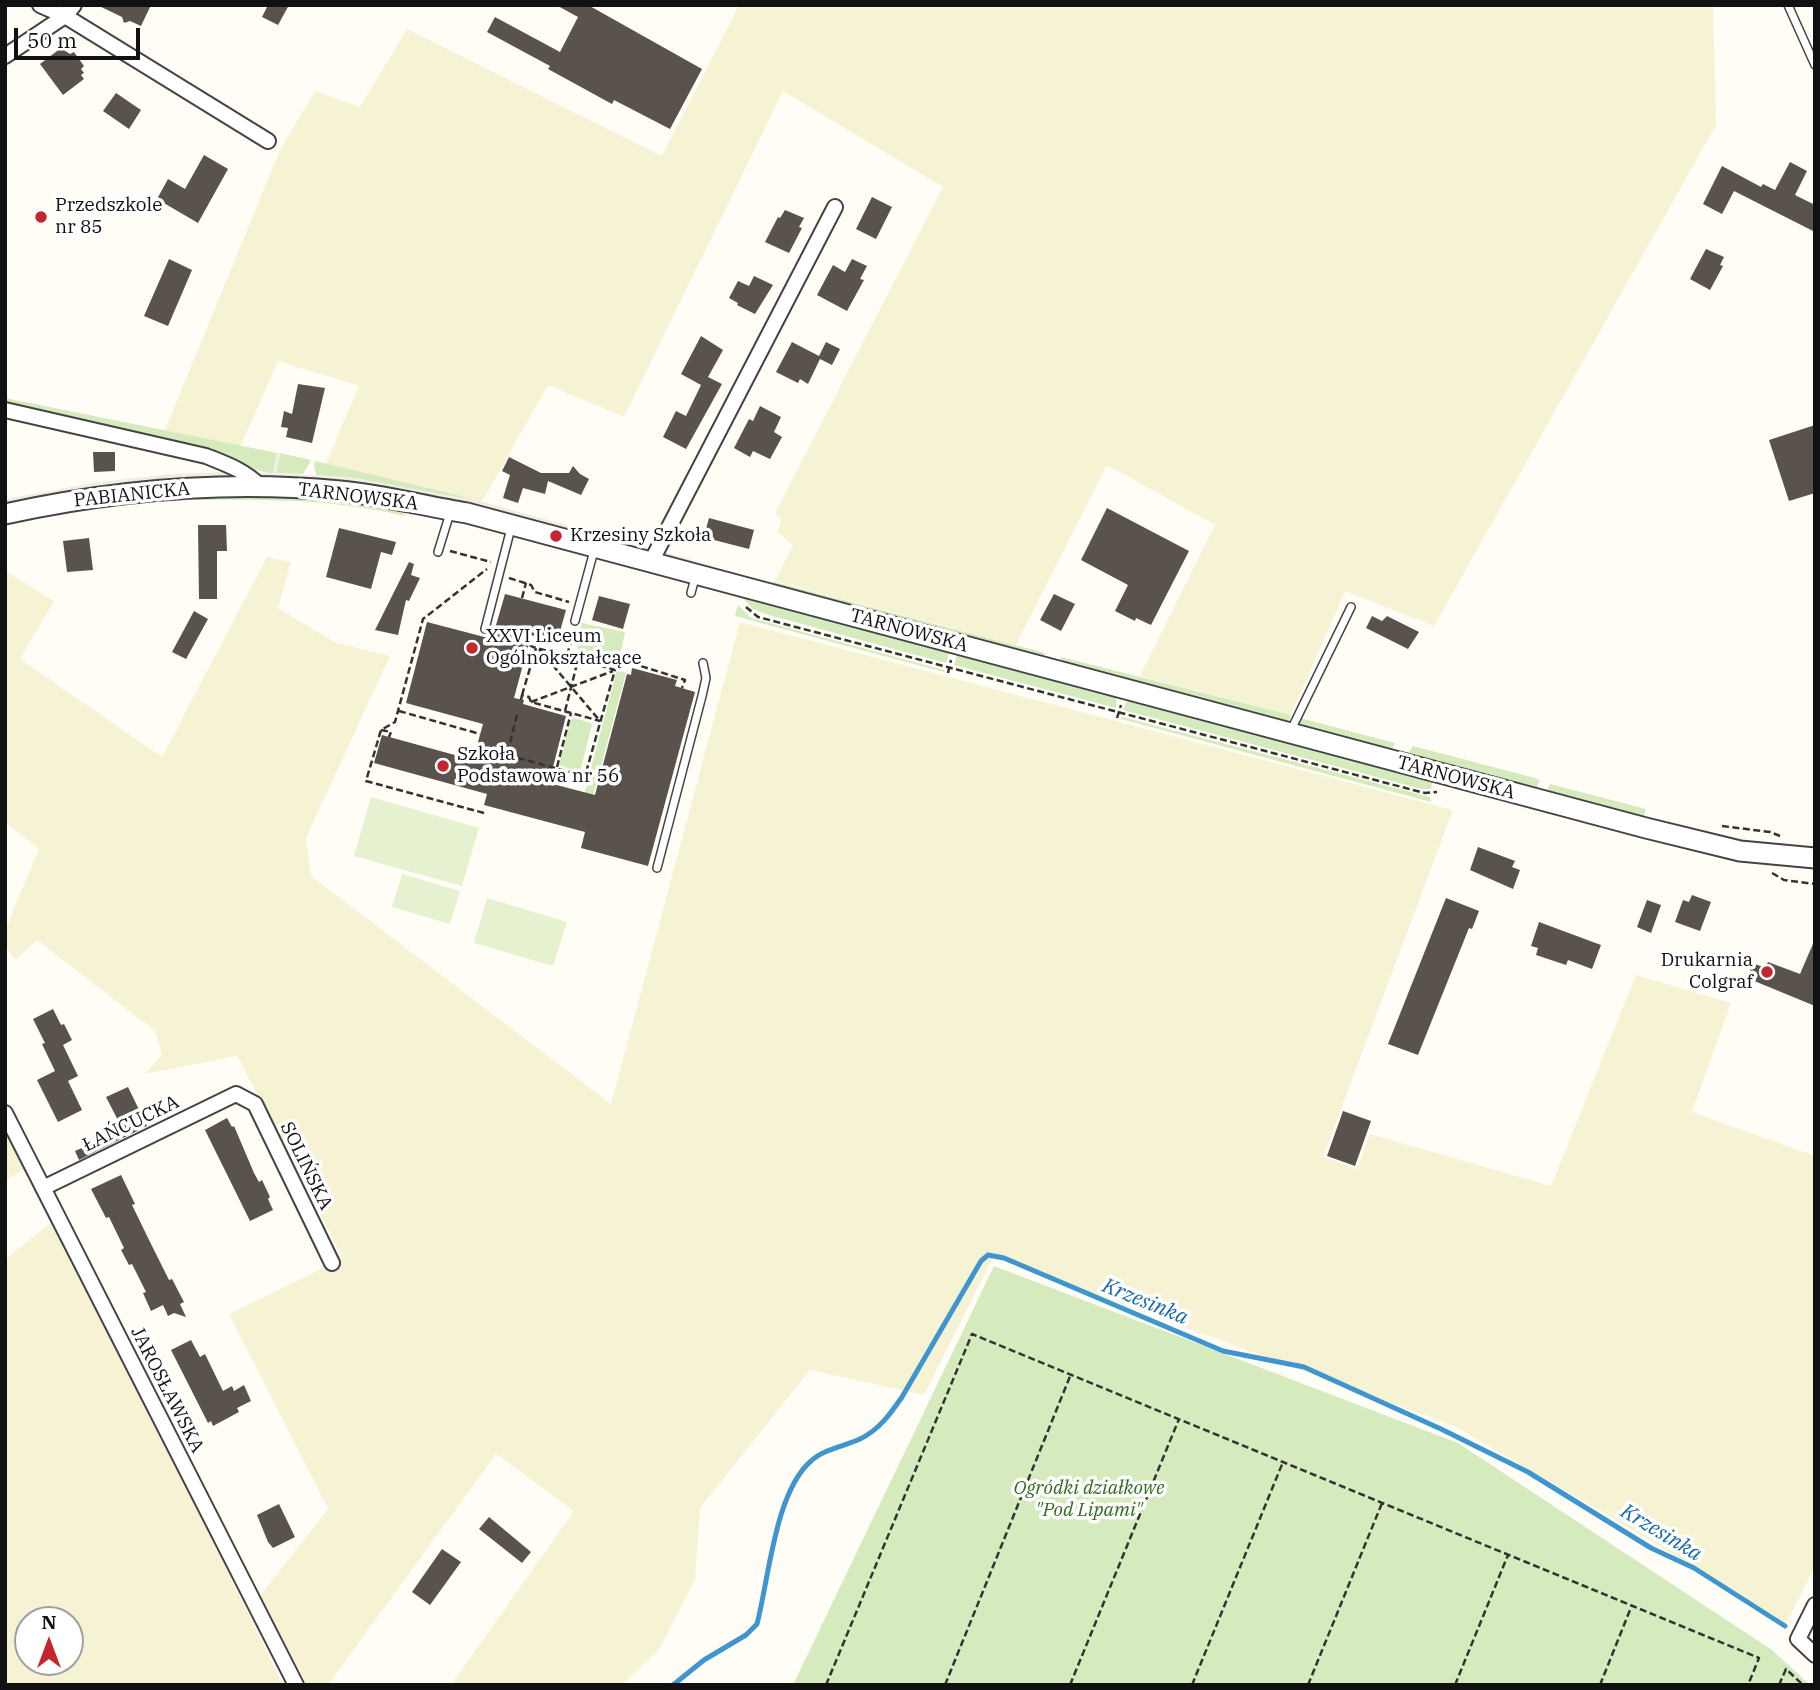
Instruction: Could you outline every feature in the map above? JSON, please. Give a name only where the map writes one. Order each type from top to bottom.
[{"type":"street","points":[[40,5],[70,10],[268,141]]},
{"type":"street","points":[[5,56],[70,10]]},
{"type":"street","points":[[651,562],[835,207]]},
{"type":"street","points":[[5,410],[206,456],[233,466],[260,486]]},
{"type":"street","name":"TARNOWSKA","points":[[260,486],[349,492],[512,524],[1709,844],[1771,855],[1815,858]]},
{"type":"street","name":"PABIANICKA","points":[[5,514],[110,495],[165,489],[260,486]]},
{"type":"street","name":"ŁAŃCUCKA","points":[[43,1188],[236,1094]]},
{"type":"street","name":"SOLIŃSKA","points":[[236,1094],[255,1104],[332,1263]]},
{"type":"street","name":"JAROSŁAWSKA","points":[[5,1113],[296,1685]]},
{"type":"street","points":[[1815,1605],[1798,1639],[1815,1655]]},
{"type":"lane","points":[[1788,5],[1815,65]]},
{"type":"lane","points":[[438,550],[451,510]]},
{"type":"lane","points":[[485,629],[512,524]]},
{"type":"lane","points":[[575,621],[595,547]]},
{"type":"lane","points":[[691,593],[696,574]]},
{"type":"lane","points":[[1289,733],[1351,607]]},
{"type":"lane","points":[[657,868],[704,687],[706,678],[703,663]]},
{"type":"path","points":[[438,550],[495,563],[423,619],[395,722],[380,730],[366,781],[484,813]]},
{"type":"path","points":[[499,576],[527,583],[536,592],[580,605]]},
{"type":"path","points":[[522,598],[527,583]]},
{"type":"path","points":[[743,602],[758,617],[772,621],[1413,790],[1436,792]]},
{"type":"path","points":[[567,656],[575,621]]},
{"type":"path","points":[[520,640],[537,648],[615,670]]},
{"type":"path","points":[[537,648],[600,721]]},
{"type":"path","points":[[537,648],[522,698],[528,697],[531,702],[600,721]]},
{"type":"path","points":[[565,711],[578,660]]},
{"type":"path","points":[[588,662],[622,660],[685,680],[682,688]]},
{"type":"path","points":[[531,702],[615,670]]},
{"type":"path","points":[[517,715],[507,755],[585,776],[615,670]]},
{"type":"path","points":[[398,711],[480,734]]},
{"type":"path","points":[[556,768],[571,713]]},
{"type":"path","points":[[380,730],[391,732],[389,737]]},
{"type":"path","points":[[1772,873],[1784,880],[1815,884]]},
{"type":"path","points":[[825,1685],[972,1334],[1759,1658],[1748,1685]]},
{"type":"path","points":[[945,1685],[1071,1374]]},
{"type":"path","points":[[1070,1685],[1179,1419]]},
{"type":"path","points":[[1192,1685],[1283,1462]]},
{"type":"path","points":[[1308,1685],[1382,1503]]},
{"type":"path","points":[[1455,1685],[1508,1555]]},
{"type":"path","points":[[1600,1685],[1632,1605]]},
{"type":"path","points":[[1779,1685],[1786,1669],[1803,1685]]},
{"type":"shaded area","points":[[739,5],[1713,5],[1716,125],[1434,626],[1345,591],[1291,715],[1140,676],[1215,525],[1107,465],[1016,645],[775,581],[793,546],[778,532],[781,520],[775,513],[943,187],[783,91],[624,417],[548,385],[480,505],[324,468],[359,386],[278,361],[239,450],[165,430],[280,150],[315,91],[360,107],[407,29],[662,156]]},
{"type":"shaded area","points":[[277,453],[280,453],[276,473],[354,478],[465,497],[693,560],[691,565],[264,479],[258,473],[273,473]]},
{"type":"shaded area","points":[[229,472],[233,479],[5,505],[5,499],[99,482],[171,474]]},
{"type":"shaded area","points":[[267,557],[291,562],[278,608],[334,642],[390,656],[306,838],[311,876],[611,1104],[740,622],[1453,810],[1323,1157],[1357,1169],[1370,1134],[1551,1186],[1636,975],[1731,1003],[1692,1112],[1815,1156],[1815,1566],[1786,1624],[1616,1520],[1454,1426],[993,1257],[924,1395],[810,1370],[700,1508],[695,1580],[658,1651],[622,1685],[451,1685],[574,1511],[496,1454],[328,1685],[307,1685],[260,1596],[328,1509],[229,1314],[343,1258],[237,1056],[144,1074],[162,1055],[155,1031],[37,940],[16,959],[5,948],[5,930],[39,849],[5,822],[5,571],[54,601],[20,659],[162,757]]},
{"type":"shaded area","points":[[5,1121],[28,1165],[5,1182]]},
{"type":"shaded area","points":[[56,1219],[283,1685],[5,1685],[5,1259]]},
{"type":"green space","points":[[5,398],[277,453],[273,473],[253,469],[221,453],[5,403]]},
{"type":"green space","points":[[280,453],[311,460],[303,474],[276,473]]},
{"type":"green space","points":[[315,461],[465,499],[354,478],[316,475]]},
{"type":"green space","points":[[198,495],[309,496],[404,508],[405,516],[328,503],[198,500]]},
{"type":"green space","points":[[771,581],[1045,653],[1043,658],[781,588]]},
{"type":"green space","points":[[742,596],[950,649],[946,663],[765,614],[751,608]]},
{"type":"green space","points":[[738,605],[751,618],[944,672],[735,616]]},
{"type":"green space","points":[[582,623],[625,632],[620,656],[592,656],[580,652],[578,637]]},
{"type":"green space","points":[[958,651],[1114,694],[1116,708],[954,665]]},
{"type":"green space","points":[[1061,657],[1291,715],[1288,724],[1061,663]]},
{"type":"green space","points":[[617,670],[626,673],[591,804],[585,791]]},
{"type":"green space","points":[[1128,699],[1429,777],[1431,789],[1422,789],[1123,710]]},
{"type":"green space","points":[[1122,717],[1430,797],[1431,802],[1121,719]]},
{"type":"green space","points":[[574,718],[592,725],[580,772],[559,765],[571,720]]},
{"type":"green space","points":[[1300,718],[1395,743],[1391,751],[1300,727]]},
{"type":"green space","points":[[1413,746],[1540,781],[1536,790],[1407,755]]},
{"type":"green space","points":[[1550,784],[1646,809],[1643,819],[1546,792]]},
{"type":"green space","points":[[371,797],[479,828],[462,886],[354,856]]},
{"type":"green space","points":[[402,874],[460,891],[450,924],[392,907]]},
{"type":"green space","points":[[487,898],[567,922],[553,966],[474,943]]},
{"type":"green space","name":"Ogródki działkowe \"Pod Lipami\"","points":[[994,1266],[1458,1443],[1772,1650],[1810,1685],[793,1685]]},
{"type":"building","points":[[97,5],[151,5],[141,26],[130,21],[124,23],[122,17]]},
{"type":"building","points":[[268,5],[289,5],[278,25],[262,17]]},
{"type":"building","points":[[556,5],[588,5],[702,69],[670,129],[614,100],[612,104],[487,32],[495,17],[560,52],[578,17]]},
{"type":"building","points":[[61,48],[70,54],[74,52],[84,66],[81,69],[84,73],[81,75],[84,79],[63,95],[40,64]]},
{"type":"building","points":[[116,93],[141,110],[129,129],[103,111]]},
{"type":"building","points":[[204,155],[228,169],[198,223],[157,199],[168,179],[185,189]]},
{"type":"building","points":[[1790,162],[1807,171],[1795,195],[1815,205],[1815,232],[1734,191],[1722,214],[1703,204],[1722,166],[1761,187],[1763,184],[1775,190]]},
{"type":"building","points":[[872,197],[892,207],[876,239],[856,229]]},
{"type":"building","points":[[785,210],[804,218],[799,227],[802,228],[789,253],[765,242],[778,217],[780,218]]},
{"type":"building","points":[[1706,249],[1724,257],[1720,265],[1723,266],[1710,290],[1690,279]]},
{"type":"building","points":[[169,259],[192,270],[168,326],[144,316]]},
{"type":"building","points":[[852,259],[867,266],[860,279],[864,280],[847,311],[817,295],[833,265],[845,272]]},
{"type":"building","points":[[754,276],[773,285],[755,314],[729,298],[738,281],[749,286]]},
{"type":"building","points":[[701,336],[723,350],[708,377],[722,384],[686,449],[663,437],[676,411],[686,416],[701,385],[681,374]]},
{"type":"building","points":[[792,342],[819,356],[826,342],[840,349],[832,365],[820,359],[808,384],[800,379],[798,383],[776,372]]},
{"type":"building","points":[[298,384],[325,388],[312,443],[286,437],[288,428],[281,427],[284,411],[292,414]]},
{"type":"building","points":[[760,406],[781,417],[774,432],[782,437],[770,459],[753,451],[750,457],[734,448],[749,419],[753,421]]},
{"type":"building","points":[[1815,425],[1815,493],[1789,501],[1769,440]]},
{"type":"building","points":[[93,452],[115,452],[115,471],[94,472]]},
{"type":"building","points":[[509,457],[541,473],[569,473],[573,466],[589,479],[581,495],[548,481],[545,494],[523,488],[518,503],[503,498],[510,475],[502,471]]},
{"type":"building","points":[[1107,508],[1189,551],[1151,625],[1115,611],[1128,585],[1081,560]]},
{"type":"building","points":[[709,518],[754,530],[749,549],[704,536]]},
{"type":"building","points":[[198,525],[226,525],[227,551],[217,551],[217,599],[199,599]]},
{"type":"building","points":[[339,528],[396,542],[392,555],[381,552],[371,589],[326,577]]},
{"type":"building","points":[[89,538],[93,570],[67,572],[63,541]]},
{"type":"building","points":[[409,562],[414,564],[411,575],[420,578],[409,601],[406,600],[398,635],[375,630]]},
{"type":"building","points":[[505,594],[566,610],[557,642],[531,635],[514,698],[524,700],[523,704],[566,716],[549,783],[595,795],[627,674],[631,675],[632,668],[677,680],[675,686],[695,692],[648,866],[581,848],[585,832],[484,805],[487,794],[374,763],[382,735],[473,760],[483,724],[406,703],[427,622],[492,639]]},
{"type":"building","points":[[1054,594],[1075,604],[1061,631],[1040,620]]},
{"type":"building","points":[[599,596],[630,604],[623,629],[592,620]]},
{"type":"building","points":[[194,611],[208,619],[186,659],[172,652]]},
{"type":"building","points":[[1372,616],[1382,621],[1387,616],[1419,632],[1408,649],[1366,628]]},
{"type":"building","points":[[1478,847],[1515,861],[1512,867],[1520,870],[1513,889],[1470,870]]},
{"type":"building","points":[[1692,895],[1711,902],[1700,931],[1675,922],[1683,900],[1689,902]]},
{"type":"building","points":[[1446,898],[1479,911],[1472,929],[1469,928],[1418,1055],[1388,1044]]},
{"type":"building","points":[[1647,900],[1661,905],[1651,933],[1637,927]]},
{"type":"building","points":[[1539,922],[1601,945],[1592,969],[1568,960],[1566,965],[1536,955],[1538,948],[1531,946]]},
{"type":"building","name":"Drukarnia Colgraf","points":[[1815,939],[1815,1006],[1747,978],[1753,963],[1765,968],[1768,962],[1800,974]]},
{"type":"building","points":[[53,1009],[72,1040],[63,1045],[78,1076],[68,1081],[82,1110],[58,1122],[37,1080],[55,1071],[33,1019]]},
{"type":"building","points":[[128,1087],[147,1126],[79,1160],[75,1151],[123,1130],[106,1097]]},
{"type":"building","points":[[1343,1111],[1371,1121],[1355,1166],[1327,1156]]},
{"type":"building","points":[[227,1118],[232,1127],[234,1126],[259,1182],[262,1180],[273,1210],[250,1221],[205,1130]]},
{"type":"building","points":[[121,1175],[151,1244],[169,1280],[172,1279],[184,1302],[180,1304],[186,1317],[174,1313],[168,1316],[163,1305],[151,1311],[143,1293],[146,1292],[132,1264],[129,1265],[121,1250],[124,1248],[109,1217],[106,1218],[91,1189]]},
{"type":"building","points":[[191,1340],[200,1357],[205,1354],[223,1391],[232,1386],[234,1391],[244,1385],[251,1401],[237,1408],[239,1412],[213,1426],[211,1421],[208,1423],[171,1350]]},
{"type":"building","points":[[279,1504],[295,1537],[273,1548],[257,1515]]},
{"type":"building","points":[[489,1517],[531,1552],[522,1563],[479,1529]]},
{"type":"building","points":[[442,1549],[461,1562],[430,1605],[412,1592]]},
{"type":"waterway","name":"Krzesinka","points":[[673,1685],[704,1660],[746,1635],[757,1624],[781,1514],[799,1475],[816,1457],[867,1435],[889,1415],[981,1261],[988,1255],[1004,1258],[1223,1351],[1304,1367],[1441,1429],[1528,1472],[1651,1548],[1694,1568],[1785,1626]]},
{"type":"place","name":"Przedszkole nr 85","points":[[41,217]]},
{"type":"place","name":"Krzesiny Szkoła","points":[[556,536]]},
{"type":"place","name":"XXVI Liceum Ogólnokształcące","points":[[472,648]]},
{"type":"place","name":"Szkoła Podstawowa nr 56","points":[[443,766]]},
{"type":"place","name":"Drukarnia Colgraf","points":[[1767,972]]}]
